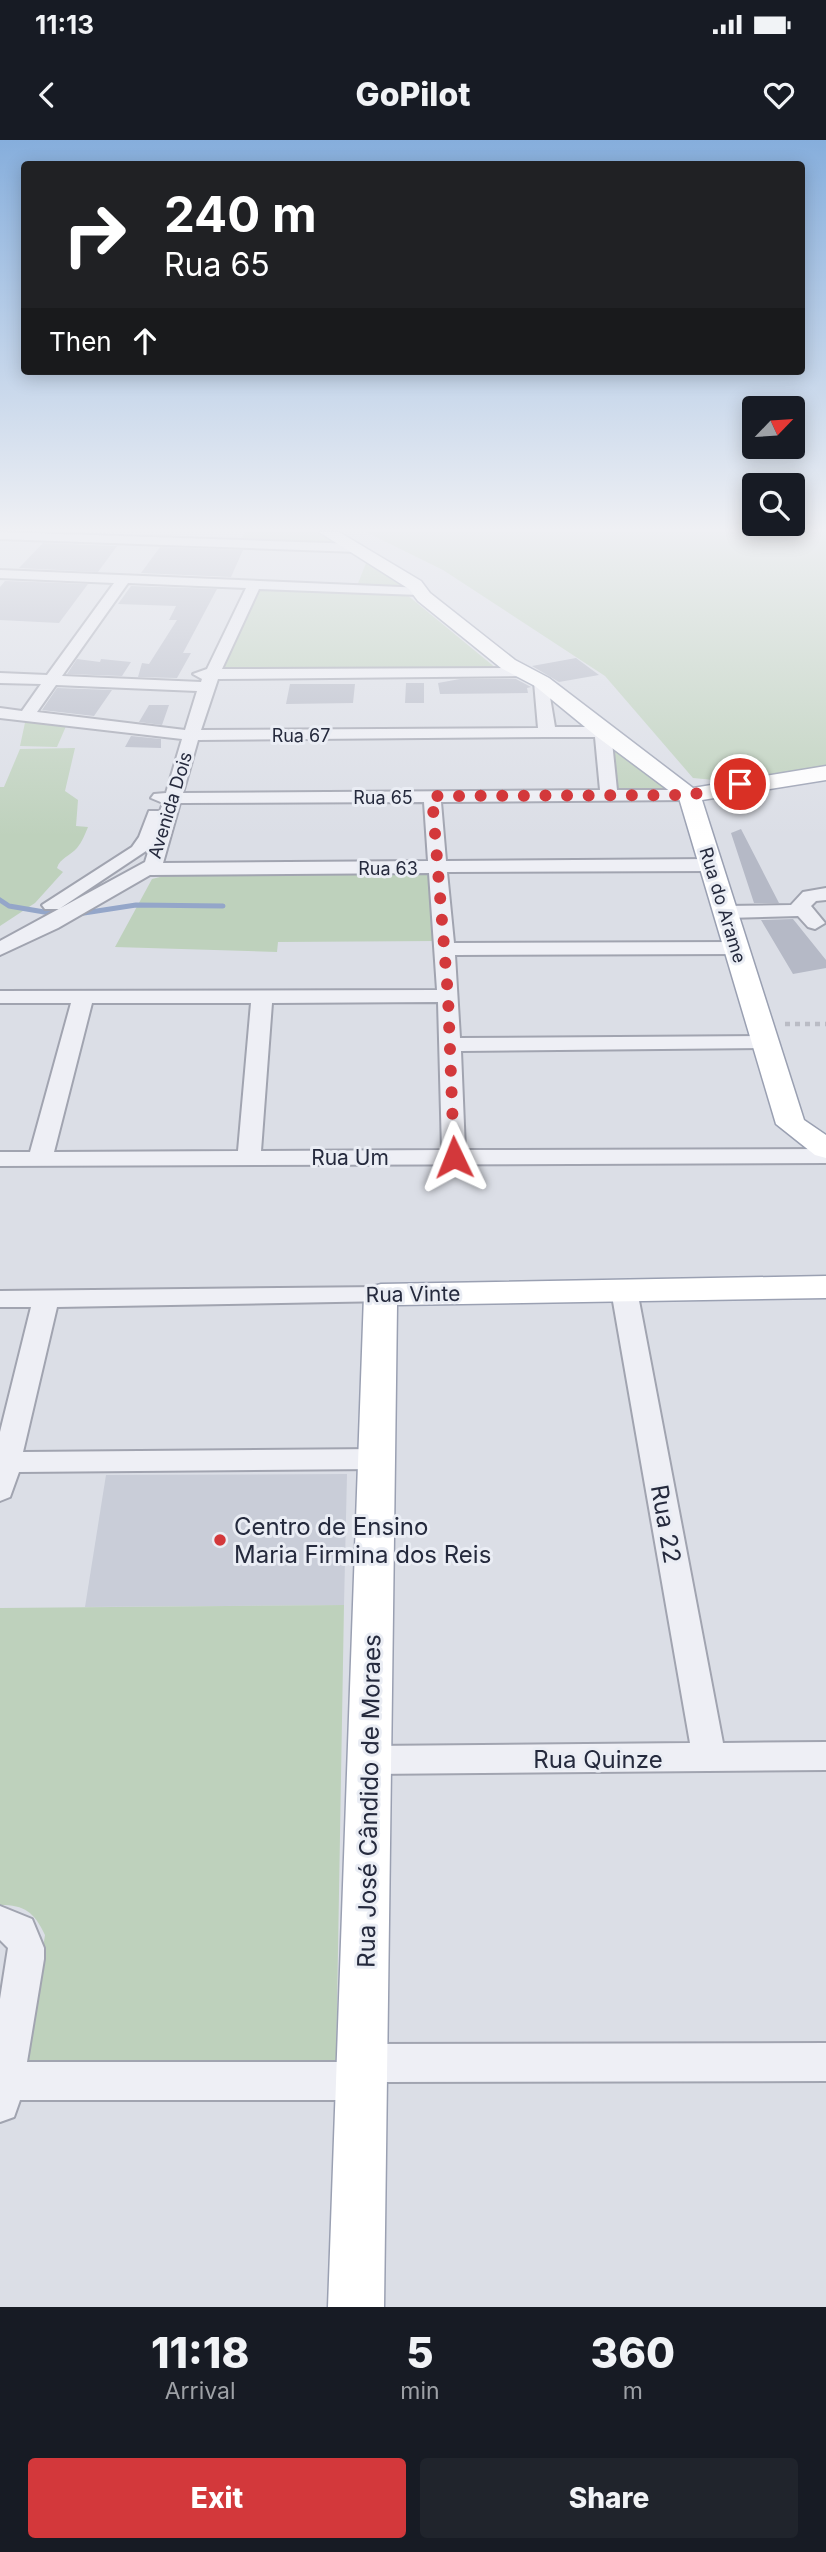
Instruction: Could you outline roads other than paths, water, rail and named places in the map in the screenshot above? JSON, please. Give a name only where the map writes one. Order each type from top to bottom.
[{"type":"main road","points":[[470,633],[519,673],[689,795],[826,773]]},
{"type":"main road","name":"Rua do Arame","points":[[689,795],[791,1124],[813,1152]]},
{"type":"main road","name":"Rua Vinte","points":[[381,1295],[826,1287]]},
{"type":"main road","name":"Rua José Cândido de Moraes","points":[[356,2307],[381,1295]]},
{"type":"street","points":[[26,716],[85,633]]},
{"type":"street","name":"Avenida Dois","points":[[0,949],[149,869],[158,854],[167,798],[185,735],[203,680],[225,633]]},
{"type":"street","points":[[0,678],[203,680],[519,673],[547,733]]},
{"type":"street","name":"Rua 67","points":[[0,713],[185,735],[603,733]]},
{"type":"street","points":[[603,733],[609,795]]},
{"type":"street","name":"Rua 65","points":[[167,798],[689,795]]},
{"type":"street","points":[[432,796],[451,1045],[454,1157]]},
{"type":"street","name":"Avenida Dois","points":[[0,935],[142,847],[167,798]]},
{"type":"street","name":"Rua 63","points":[[149,869],[711,865]]},
{"type":"street","points":[[726,912],[808,917],[800,906],[805,899],[826,894]]},
{"type":"street","points":[[445,949],[737,948]]},
{"type":"street","points":[[249,1158],[262,996]]},
{"type":"street","points":[[0,997],[448,996]]},
{"type":"street","points":[[40,1159],[83,997]]},
{"type":"street","points":[[451,1045],[763,1033]]},
{"type":"street","name":"Rua Um","points":[[0,1159],[813,1152],[826,1156]]},
{"type":"street","name":"Rua 22","points":[[624,1290],[709,1758]]},
{"type":"street","name":"Rua Vinte","points":[[0,1299],[381,1295]]},
{"type":"street","points":[[0,1490],[3,1462],[46,1298]]},
{"type":"street","points":[[3,1462],[378,1459]]},
{"type":"street","name":"Rua Quinze","points":[[370,1760],[826,1756]]},
{"type":"street","points":[[10,1927],[26,1959],[2,2092],[362,2072],[826,2062]]},
{"type":"waterway","points":[[0,900],[9,906],[56,914]]},
{"type":"waterway","points":[[71,915],[136,905],[223,906]]},
{"type":"place","name":"Centro de Ensino Maria Firmina dos Reis","points":[[220,1540]]}]
